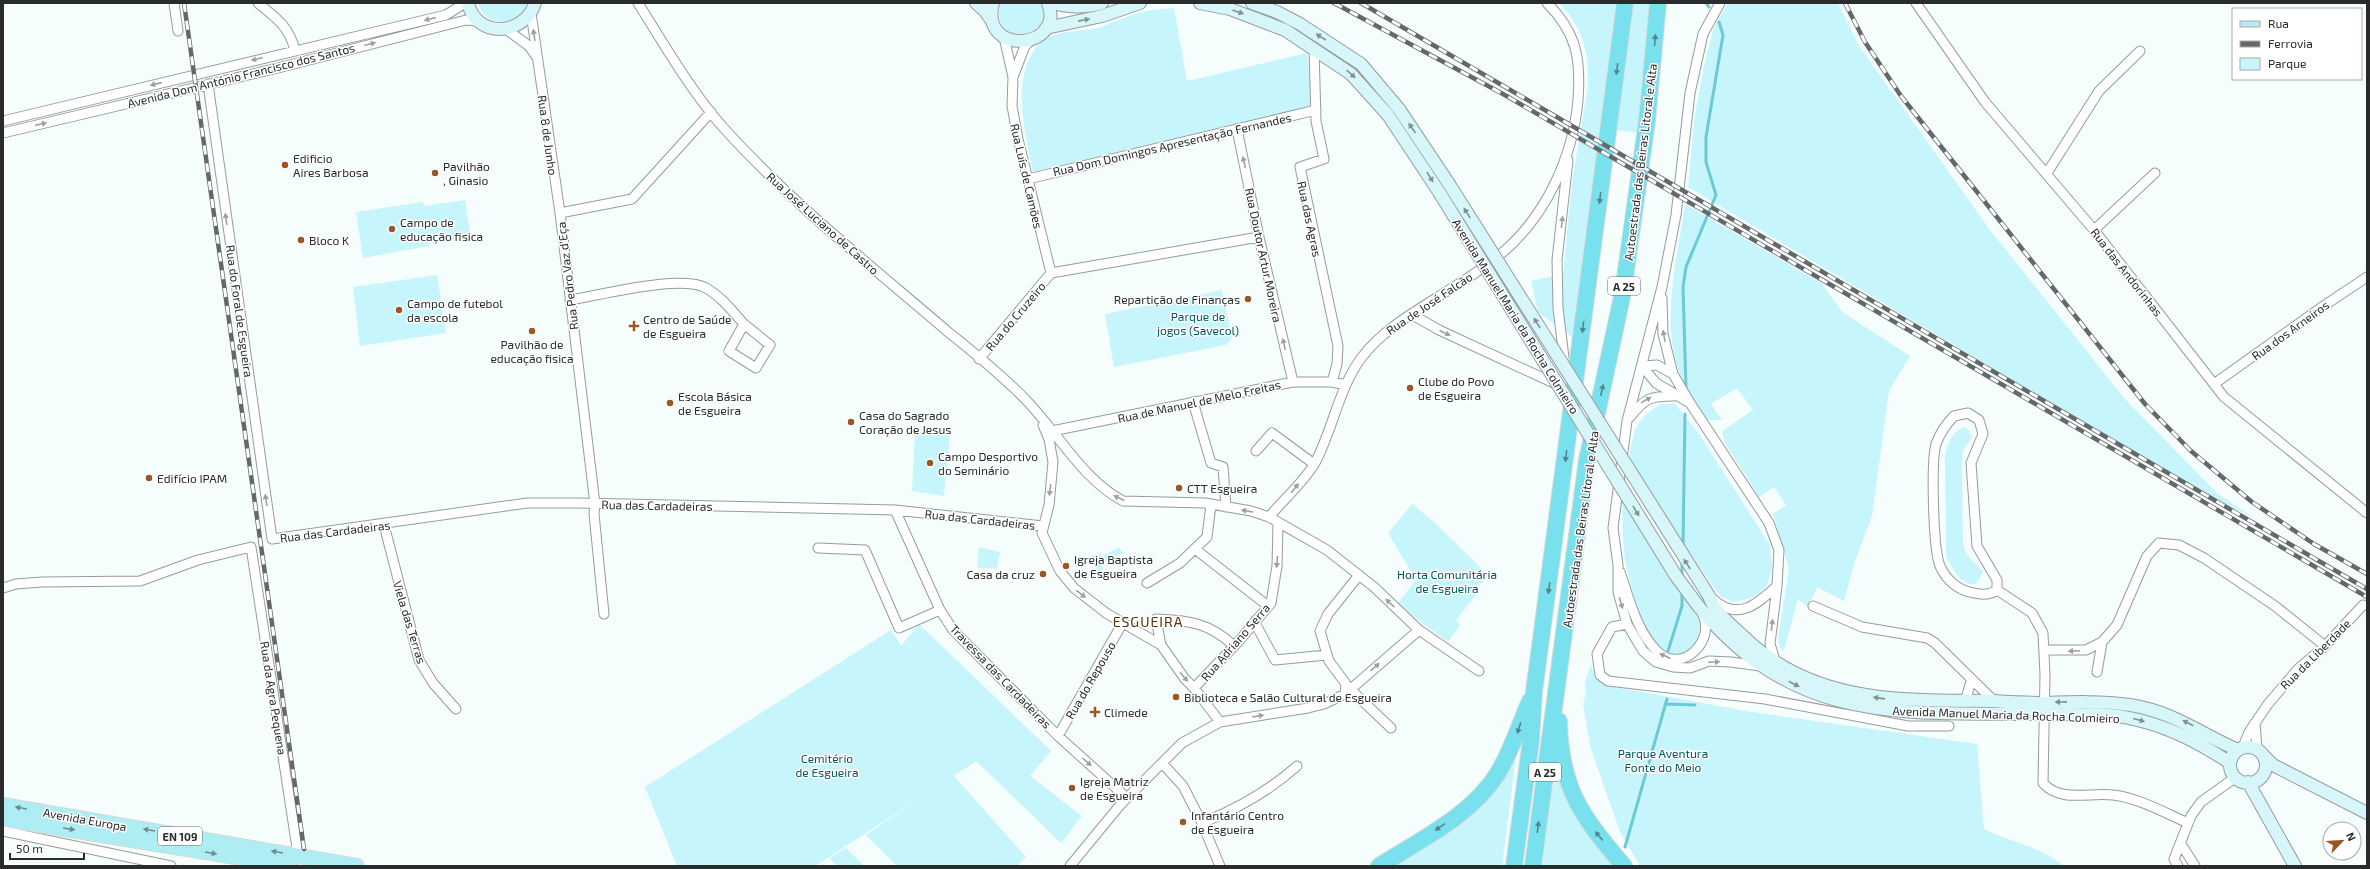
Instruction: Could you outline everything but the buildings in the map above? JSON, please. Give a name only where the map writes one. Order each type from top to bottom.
[{"type":"highway","name":"Autoestrada das Beiras Litoral e Alta","points":[[1514,866],[1531,740],[1534,692],[1625,3]]},
{"type":"highway","name":"Autoestrada das Beiras Litoral e Alta","points":[[1533,866],[1587,460],[1623,292],[1647,121],[1658,3]]},
{"type":"highway","points":[[1558,679],[1560,746],[1568,784],[1589,824],[1624,866]]},
{"type":"highway","points":[[1379,866],[1454,818],[1485,790],[1501,767],[1534,692]]},
{"type":"main road","points":[[468,3],[471,12],[479,21],[489,28],[507,30],[523,22],[533,8]]},
{"type":"main road","points":[[976,3],[985,11],[1004,37],[1013,41],[1030,41],[1042,34],[1050,17],[1048,3]]},
{"type":"main road","points":[[994,3],[992,16],[994,24]]},
{"type":"main road","points":[[1054,3],[1068,7],[1080,7],[1102,3]]},
{"type":"main road","points":[[1046,28],[1102,16],[1140,3]]},
{"type":"main road","name":"Avenida Manuel Maria da Rocha Colmieiro","points":[[1200,3],[1230,9],[1286,30],[1351,74],[1388,115],[1439,192],[1561,387],[1676,576],[1718,630],[1760,666],[1814,694],[1857,706],[1896,712],[2128,717],[2183,735],[2204,745],[2230,763]]},
{"type":"main road","name":"Avenida Manuel Maria da Rocha Colmieiro","points":[[1252,3],[1277,12],[1300,24],[1361,64],[1399,109],[1449,184],[1709,596],[1711,604],[1747,641],[1776,663],[1818,682],[1853,694],[1897,700],[1965,702],[1994,701],[2044,714],[2116,704],[2150,710],[2179,718],[2240,749]]},
{"type":"main road","points":[[2295,866],[2248,782],[2236,777],[2230,763],[2240,749],[2260,752],[2273,765],[2367,813]]},
{"type":"main road","points":[[2260,752],[2266,766],[2260,777],[2265,812]]},
{"type":"main road","points":[[2248,782],[2260,777],[2293,776]]},
{"type":"main road","name":"Avenida Europa","points":[[3,804],[357,866]]},
{"type":"main road","name":"Avenida Europa","points":[[3,819],[291,866]]},
{"type":"street","points":[[174,3],[178,31]]},
{"type":"street","points":[[258,3],[284,24],[291,34],[295,50]]},
{"type":"street","name":"Avenida Dom António Francisco dos Santos","points":[[3,121],[446,15],[465,3]]},
{"type":"street","name":"Rua José Luciano de Castro","points":[[638,3],[689,84],[711,112],[758,164],[798,203],[1026,400],[1039,415]]},
{"type":"street","name":"Rua de José Falcão","points":[[1269,517],[1314,464],[1346,385],[1362,358],[1375,342],[1412,314],[1502,253],[1544,204],[1568,156],[1577,110],[1578,59],[1570,32],[1563,18],[1548,3]]},
{"type":"street","points":[[1720,3],[1704,34],[1692,85],[1676,215],[1662,287],[1627,421],[1613,528],[1618,565],[1618,592],[1627,624],[1643,650],[1656,662],[1673,668],[1690,668],[1709,662],[1731,662],[1760,666]]},
{"type":"street","name":"Rua das Andorinhas","points":[[1916,3],[1985,102],[2094,230],[2224,397],[2367,513]]},
{"type":"street","name":"Rua 8 de Junho","points":[[533,8],[536,56],[560,213]]},
{"type":"street","name":"Avenida Dom António Francisco dos Santos","points":[[3,133],[466,20],[479,21]]},
{"type":"street","points":[[507,30],[529,46],[536,56]]},
{"type":"street","name":"Rua Luís de Camões","points":[[1004,37],[1013,77],[1012,106],[1051,273]]},
{"type":"street","name":"Rua Luís de Camões","points":[[1013,77],[1025,46],[1030,41]]},
{"type":"street","name":"Rua das Agras","points":[[1314,48],[1316,122],[1324,159],[1300,167],[1338,346],[1337,364],[1332,382]]},
{"type":"street","points":[[2047,173],[2098,91],[2140,51]]},
{"type":"street","name":"Rua do Foral de Esgueira","points":[[208,84],[272,539]]},
{"type":"street","name":"Rua Dom Domingos Apresentação Fernandes","points":[[1028,179],[1316,110]]},
{"type":"street","name":"Rua Pedro Vaz d'Eça","points":[[604,614],[594,514],[595,504],[560,213],[632,199],[711,112]]},
{"type":"street","name":"Rua Doutor Artur Moreira","points":[[1237,129],[1259,237],[1293,382]]},
{"type":"street","points":[[1565,368],[1558,308],[1557,260],[1568,156]]},
{"type":"street","points":[[2094,230],[2154,173]]},
{"type":"street","points":[[1051,273],[1259,237]]},
{"type":"street","name":"Rua do Cruzeiro","points":[[979,359],[1051,273]]},
{"type":"street","name":"Rua dos Arneiros","points":[[2214,384],[2322,307],[2367,277]]},
{"type":"street","points":[[570,300],[676,282],[706,288],[722,300],[744,324],[770,345],[756,368],[729,352],[744,324]]},
{"type":"street","points":[[1662,287],[1663,334],[1673,374],[1690,404],[1770,523],[1779,550],[1777,586],[1770,644],[1776,663]]},
{"type":"street","points":[[1412,314],[1439,330],[1561,387]]},
{"type":"street","points":[[1642,366],[1657,365],[1673,374]]},
{"type":"street","points":[[1642,366],[1656,383],[1674,396],[1690,404]]},
{"type":"street","name":"Rua de Manuel de Melo Freitas","points":[[1052,431],[1293,382],[1332,382],[1346,385]]},
{"type":"street","points":[[1627,421],[1642,402],[1655,396],[1674,396]]},
{"type":"street","points":[[1193,402],[1211,463],[1223,467],[1226,507]]},
{"type":"street","points":[[1958,414],[1973,415],[1982,426],[1983,434],[1972,463],[1976,546],[1997,580],[1997,590],[1991,594],[1979,594],[1962,590],[1946,576],[1936,554],[1933,469],[1935,454],[1941,431],[1949,421],[1958,414]]},
{"type":"street","points":[[1039,415],[1067,449],[1113,495],[1123,501],[1211,505],[1251,511],[1269,517],[1327,550],[1359,575],[1419,630],[1479,671]]},
{"type":"street","points":[[1039,415],[1050,439],[1053,462],[1049,505],[1042,533],[1045,543],[1060,571],[1074,588],[1122,624],[1161,645]]},
{"type":"street","points":[[1256,451],[1272,433],[1314,464]]},
{"type":"street","points":[[1052,453],[1067,449]]},
{"type":"street","name":"Rua das Cardadeiras","points":[[272,539],[384,525],[527,503],[895,510],[1043,526]]},
{"type":"street","points":[[1147,583],[1164,574],[1195,550],[1207,537],[1211,505]]},
{"type":"street","name":"Travessa das Cardadeiras","points":[[895,510],[940,610],[954,630],[1058,736],[1127,798]]},
{"type":"street","name":"Rua Adriano Serra","points":[[1194,688],[1234,646],[1271,603],[1277,566],[1278,523]]},
{"type":"street","name":"Viela das Terras","points":[[384,525],[419,660],[433,683],[456,709]]},
{"type":"street","points":[[2044,650],[2086,650],[2102,642],[2116,625],[2147,556],[2158,543],[2166,542],[2179,545],[2204,558],[2275,606],[2325,646]]},
{"type":"street","name":"Rua da Agra Pequena","points":[[3,588],[16,584],[42,582],[140,581],[198,560],[251,547],[297,848]]},
{"type":"street","points":[[818,548],[865,550],[899,628],[940,610]]},
{"type":"street","points":[[1195,550],[1268,606]]},
{"type":"street","points":[[1618,565],[1636,616],[1650,643],[1659,653],[1670,658],[1681,659],[1691,655],[1700,647],[1706,635],[1707,622],[1699,607]]},
{"type":"street","points":[[1359,575],[1321,626],[1320,631],[1326,655],[1346,684],[1347,691],[1391,728]]},
{"type":"street","points":[[1709,596],[1721,607],[1732,610],[1747,608],[1759,602],[1777,586]]},
{"type":"street","points":[[1997,590],[2032,613],[2043,633],[2043,783],[2051,791],[2061,795],[2114,795],[2138,801],[2188,823]]},
{"type":"street","name":"Rua da Liberdade","points":[[2240,749],[2268,704],[2298,669],[2325,646],[2363,605]]},
{"type":"street","points":[[1813,606],[1862,627],[1926,638],[1935,644],[1971,681],[1994,701]]},
{"type":"street","points":[[1220,722],[1194,688],[1185,679],[1161,645],[1156,619],[1186,620],[1204,626],[1222,635],[1234,646]]},
{"type":"street","points":[[1256,620],[1255,623],[1275,660],[1326,655]]},
{"type":"street","name":"Rua do Repouso","points":[[1058,736],[1122,624]]},
{"type":"street","points":[[1627,624],[1612,627],[1597,654],[1600,675],[1608,681],[1765,700],[1908,726],[1949,726]]},
{"type":"street","points":[[1070,866],[1127,798],[1182,743],[1220,722],[1308,708],[1324,704],[1347,691],[1419,630]]},
{"type":"street","points":[[2098,672],[2102,642]]},
{"type":"street","points":[[1965,702],[1971,681]]},
{"type":"street","points":[[2255,723],[2260,752]]},
{"type":"street","points":[[1162,763],[1183,786],[1202,823],[1220,866]]},
{"type":"street","points":[[1202,823],[1251,800],[1269,789],[1297,766]]},
{"type":"street","points":[[2178,866],[2174,859],[2188,823],[2201,802],[2236,777]]},
{"type":"street","points":[[3,831],[171,866]]},
{"type":"street","points":[[2181,844],[2195,866]]},
{"type":"green space","points":[[478,3],[530,3],[525,10],[511,20],[496,21],[482,12]]},
{"type":"green space","points":[[1001,3],[1041,3],[1044,15],[1040,25],[1032,31],[1022,34],[1012,33],[1004,27],[999,17]]},
{"type":"green space","points":[[1559,3],[1616,3],[1572,337],[1538,312],[1531,281],[1563,274],[1572,182],[1588,86],[1586,52],[1583,41],[1574,21]]},
{"type":"green space","points":[[1632,3],[1651,3],[1640,133],[1616,130]]},
{"type":"green space","points":[[1728,3],[1838,3],[1859,46],[1990,230],[2125,399],[2217,493],[2254,518],[2212,497],[2100,432],[1688,187],[1695,115],[1705,62],[1714,27]]},
{"type":"green space","points":[[1174,8],[1187,81],[1307,53],[1313,107],[1033,172],[1023,120],[1022,100],[1023,82],[1027,65],[1035,50],[1047,38],[1058,34],[1098,28],[1142,12]]},
{"type":"green space","name":"Campo de educação fisica","points":[[465,200],[471,238],[429,244],[429,246],[363,258],[356,212],[423,202],[424,206]]},
{"type":"green space","points":[[1685,204],[1822,284],[1842,312],[1910,356],[1889,391],[1872,516],[1854,564],[1844,601],[1817,587],[1808,607],[1798,599],[1784,651],[1780,648],[1778,639],[1789,569],[1773,514],[1786,505],[1774,487],[1759,497],[1724,441],[1722,431],[1753,410],[1737,388],[1711,404],[1722,420],[1708,420],[1690,395],[1678,370],[1672,343],[1672,289]]},
{"type":"green space","name":"Campo de futebol da escola","points":[[437,275],[446,333],[360,346],[353,287]]},
{"type":"green space","name":"Parque de jogos (Savecol)","points":[[1222,290],[1232,339],[1226,345],[1114,367],[1105,314]]},
{"type":"green space","points":[[1661,404],[1675,404],[1699,434],[1770,545],[1772,568],[1767,586],[1752,598],[1733,602],[1720,596],[1680,539],[1629,456],[1635,431],[1641,420]]},
{"type":"green space","points":[[1963,427],[1968,429],[1972,437],[1963,451],[1962,461],[1963,544],[1967,555],[1983,572],[1976,584],[1969,584],[1958,577],[1946,557],[1945,454],[1951,439],[1959,429]]},
{"type":"green space","name":"Campo Desportivo do Seminário","points":[[915,433],[950,435],[944,496],[912,491]]},
{"type":"green space","points":[[1622,500],[1701,623],[1696,641],[1683,653],[1672,654],[1661,649],[1652,638],[1637,606],[1628,576],[1625,557]]},
{"type":"green space","name":"Horta Comunitária de Esgueira","points":[[1412,504],[1433,521],[1488,575],[1477,589],[1479,591],[1456,620],[1460,625],[1448,642],[1397,604],[1416,580],[1388,533]]},
{"type":"green space","points":[[979,547],[1000,552],[997,568],[977,568]]},
{"type":"green space","points":[[1119,547],[1123,553],[1104,562],[1102,567],[1101,574],[1109,578],[1100,580],[1093,557],[1101,553],[1103,556]]},
{"type":"green space","name":"Cemitério de Esgueira","points":[[919,624],[1051,751],[1030,776],[1082,816],[1061,843],[976,761],[954,776],[1026,857],[1017,866],[897,866],[866,835],[917,800],[815,866],[677,866],[645,787],[891,630],[901,646]]},
{"type":"green space","name":"Parque Aventura Fonte do Meio","points":[[1591,665],[1596,676],[1609,686],[1752,712],[1977,744],[1984,829],[2036,849],[2055,859],[2064,866],[1640,866],[1620,832],[1590,746],[1583,704],[1586,693],[1585,682]]},
{"type":"green space","points":[[1516,756],[1502,866],[1390,866],[1453,827],[1487,800]]},
{"type":"green space","points":[[1556,760],[1617,866],[1542,866]]},
{"type":"green space","points":[[846,848],[864,866],[837,866],[829,858]]},
{"type":"waterway","points":[[1706,3],[1709,7]]},
{"type":"waterway","points":[[1686,389],[1683,287],[1686,267],[1716,195],[1706,162],[1706,137],[1723,35],[1719,22]]},
{"type":"waterway","points":[[1683,545],[1685,414]]},
{"type":"waterway","points":[[1682,561],[1682,577]]},
{"type":"waterway","points":[[1668,651],[1682,606],[1682,591]]},
{"type":"waterway","points":[[1625,847],[1667,699]]},
{"type":"waterway","points":[[1666,704],[1695,705]]},
{"type":"railway","points":[[184,3],[304,849]]},
{"type":"railway","points":[[1334,3],[1503,94],[2367,597]]},
{"type":"railway","points":[[1361,3],[2367,589]]},
{"type":"railway","points":[[1845,3],[1865,42],[1901,96],[2145,404],[2191,451],[2252,502],[2314,544],[2367,574]]},
{"type":"place","name":"Edificio Aires Barbosa","points":[[285,165]]},
{"type":"place","name":"Pavilhão , Ginasio","points":[[435,173]]},
{"type":"place","name":"Campo de educação fisica","points":[[392,229]]},
{"type":"place","name":"Bloco K","points":[[301,240]]},
{"type":"place","name":"Repartição de Finanças","points":[[1248,299]]},
{"type":"place","name":"Campo de futebol da escola","points":[[399,310]]},
{"type":"place","name":"Centro de Saúde de Esgueira","points":[[634,326]]},
{"type":"place","name":"Pavilhão de educação fisica","points":[[532,331]]},
{"type":"place","name":"Clube do Povo de Esgueira","points":[[1410,388]]},
{"type":"place","name":"Escola Básica de Esgueira","points":[[670,403]]},
{"type":"place","name":"Casa do Sagrado Coração de Jesus","points":[[851,422]]},
{"type":"place","name":"Campo Desportivo do Seminário","points":[[930,463]]},
{"type":"place","name":"Edifício IPAM","points":[[149,478]]},
{"type":"place","name":"CTT Esgueira","points":[[1179,488]]},
{"type":"place","name":"Igreja Baptista de Esgueira","points":[[1066,566]]},
{"type":"place","name":"Casa da cruz","points":[[1043,574]]},
{"type":"place","name":"Biblioteca e Salão Cultural de Esgueira","points":[[1176,697]]},
{"type":"place","name":"Climede","points":[[1095,712]]},
{"type":"place","name":"Igreja Matriz de Esgueira","points":[[1072,788]]},
{"type":"place","name":"Infantário Centro de Esgueira","points":[[1183,822]]},
{"type":"district","name":"ESGUEIRA","points":[[1148,621]]}]
